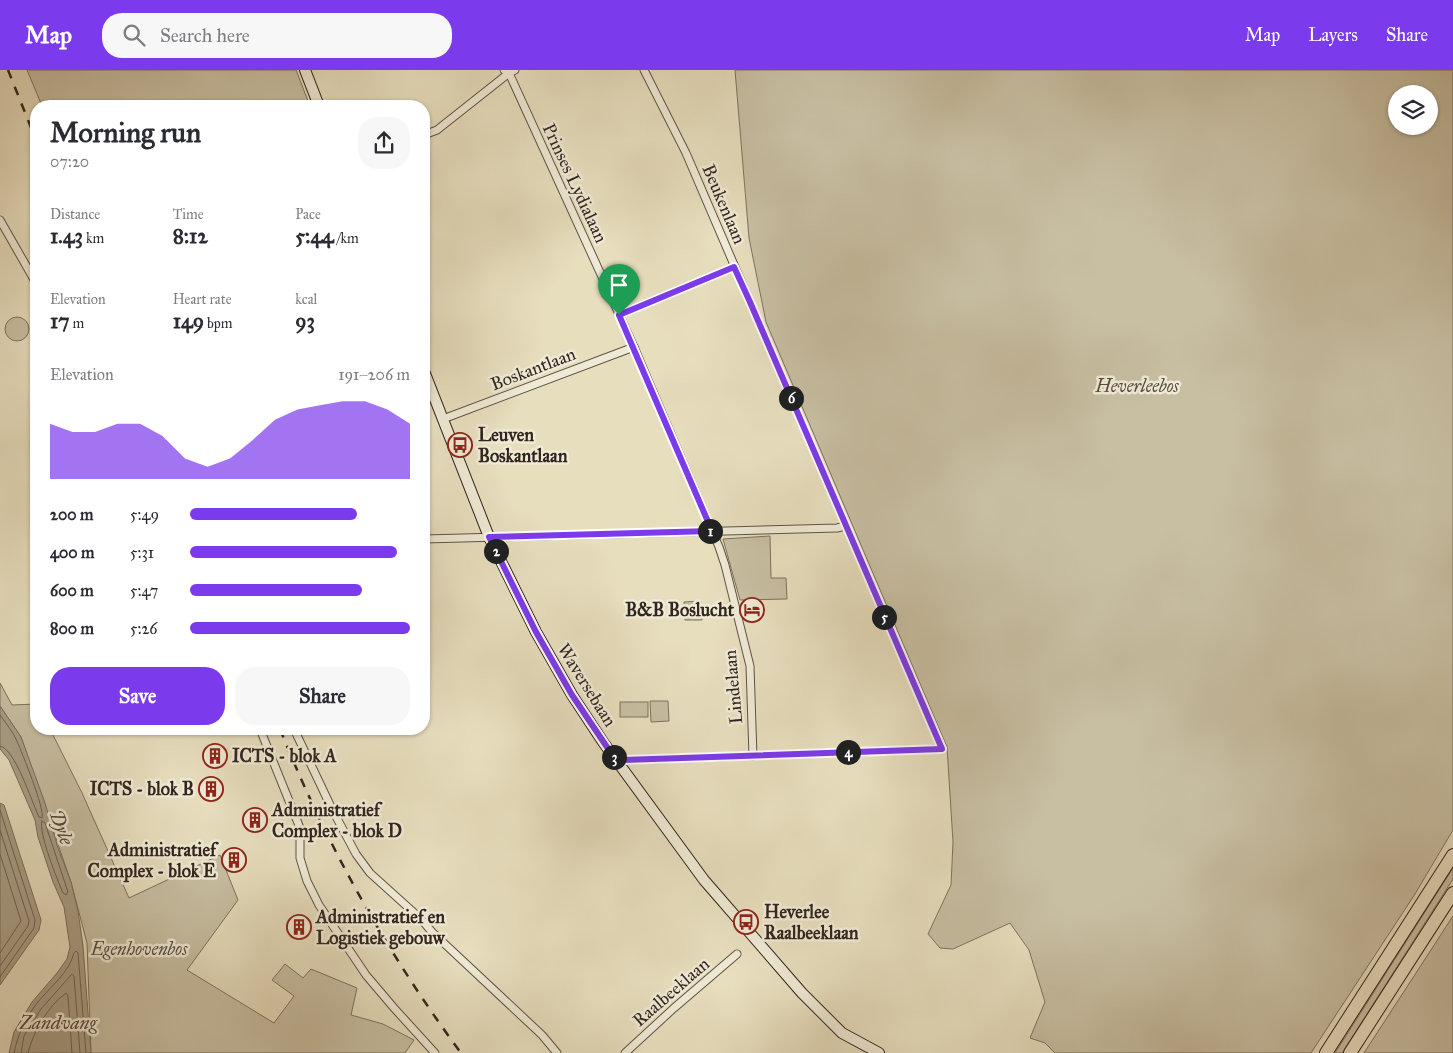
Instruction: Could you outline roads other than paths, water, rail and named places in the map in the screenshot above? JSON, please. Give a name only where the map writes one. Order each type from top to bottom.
[{"type":"highway","points":[[1326,1053],[1453,855]]},
{"type":"highway","points":[[1350,1053],[1453,893]]},
{"type":"street","points":[[305,70],[317,100]]},
{"type":"street","name":"Beukenlaan","points":[[644,70],[686,153],[942,749],[753,756]]},
{"type":"street","points":[[430,133],[437,130],[510,71]]},
{"type":"street","name":"Prinses Lydialaan","points":[[510,71],[634,347],[712,531]]},
{"type":"street","points":[[0,220],[30,272]]},
{"type":"street","points":[[619,315],[734,267]]},
{"type":"street","name":"Boskantlaan","points":[[443,419],[634,347]]},
{"type":"street","name":"Waversebaan","points":[[430,386],[489,537],[536,632],[572,695],[617,762],[704,880],[802,993],[842,1033],[879,1053]]},
{"type":"street","points":[[430,539],[847,528]]},
{"type":"street","name":"Lindelaan","points":[[712,531],[725,565],[750,666],[753,756]]},
{"type":"street","points":[[262,735],[300,828],[300,858],[307,880],[319,904],[366,975],[435,1053]]},
{"type":"street","points":[[297,735],[347,838],[370,872],[540,1033],[557,1053]]},
{"type":"street","points":[[617,762],[623,760],[753,756]]},
{"type":"street","name":"Raalbeeklaan","points":[[625,1053],[737,954]]},
{"type":"water","name":"Zandvang","points":[[0,706],[21,737],[71,882],[78,911],[83,946],[91,1053],[9,1053],[14,1032],[32,1002],[67,959],[70,947],[64,907],[53,882],[38,837],[35,820],[9,760],[0,749]]},
{"type":"water","points":[[0,803],[4,805],[41,920],[39,930],[0,985]]},
{"type":"railway","points":[[8,70],[30,125]]},
{"type":"railway","points":[[283,735],[317,814],[360,897],[408,976],[461,1053]]},
{"type":"place","name":"Leuven Boskantlaan","points":[[460,445]]},
{"type":"place","name":"B&B Boslucht","points":[[752,610]]},
{"type":"place","name":"ICTS - blok A","points":[[215,756]]},
{"type":"place","name":"ICTS - blok B","points":[[211,789]]},
{"type":"place","name":"Administratief Complex - blok D","points":[[255,820]]},
{"type":"place","name":"Administratief Complex - blok E","points":[[234,860]]},
{"type":"place","name":"Heverlee Raalbeeklaan","points":[[746,922]]},
{"type":"place","name":"Administratief en Logistiek gebouw","points":[[299,927]]},
{"type":"park label","name":"Heverleebos","points":[[1137,386]]},
{"type":"park label","name":"Egenhovenbos","points":[[139,949]]},
{"type":"water label","name":"Dyle","points":[[62,827]]}]
